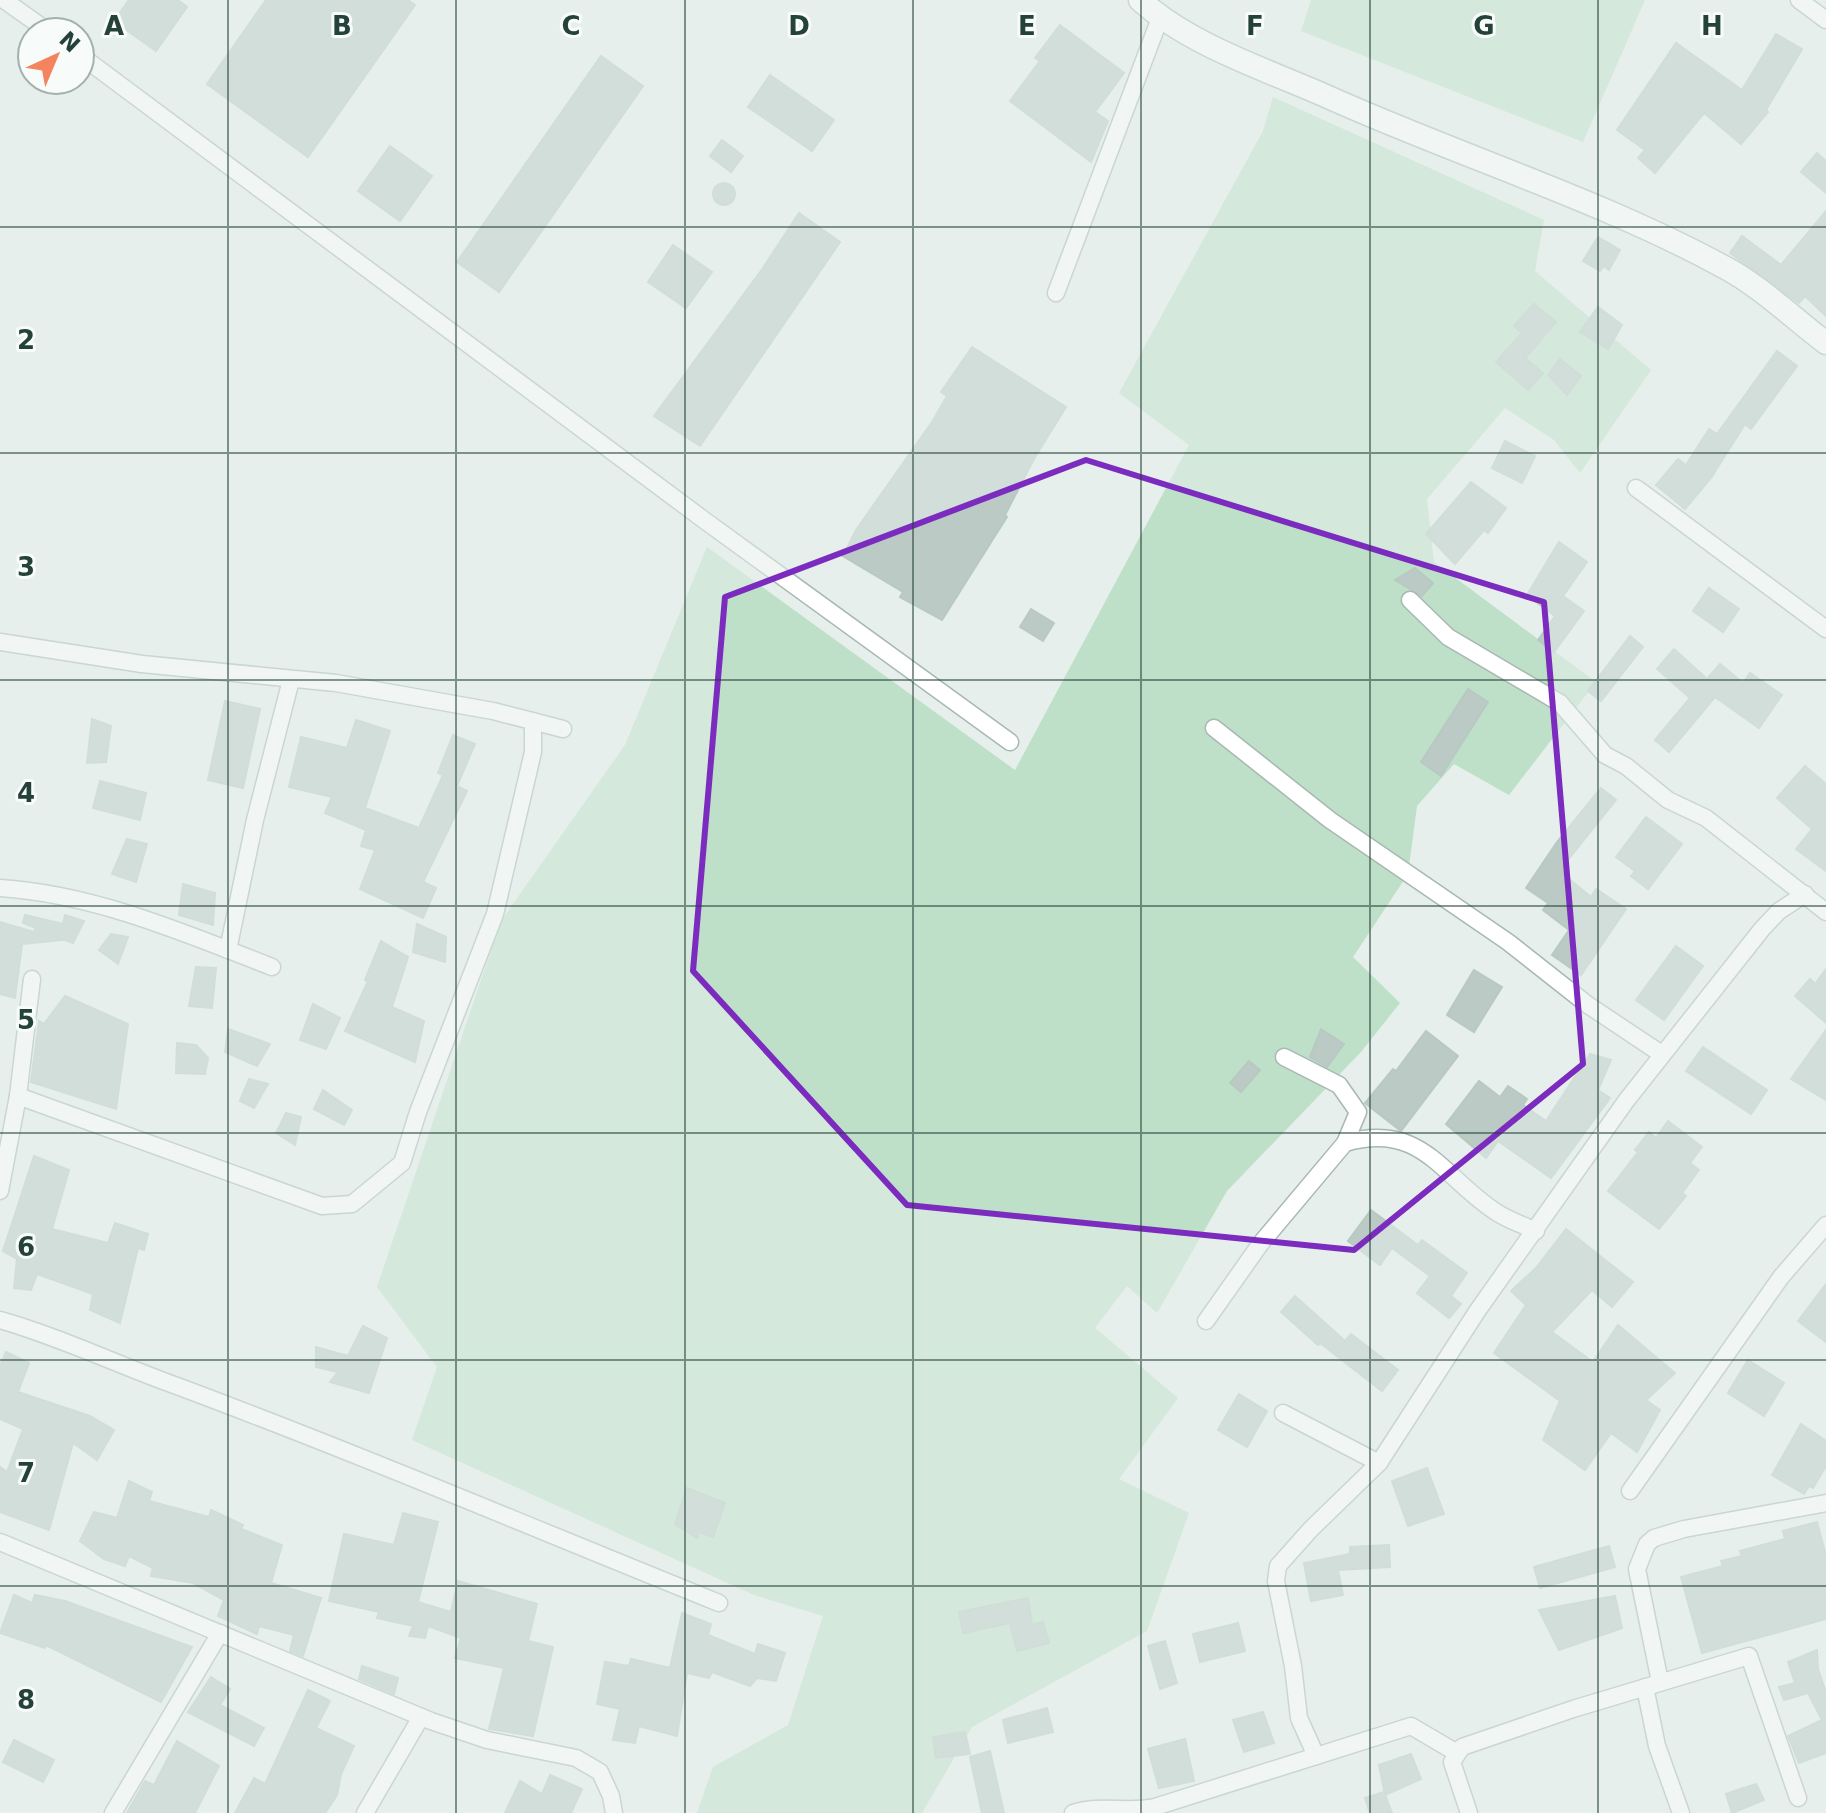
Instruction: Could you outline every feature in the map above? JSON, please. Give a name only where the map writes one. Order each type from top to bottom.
[{"type":"street","points":[[4,0],[26,16]]},
{"type":"street","points":[[1140,0],[1160,18],[1381,121],[1545,187],[1715,262],[1826,343]]},
{"type":"street","points":[[1799,0],[1826,20]]},
{"type":"street","points":[[1056,293],[1160,18]]},
{"type":"street","points":[[96,67],[704,520],[1010,742]]},
{"type":"street","points":[[1636,488],[1826,629]]},
{"type":"street","points":[[1410,600],[1448,637],[1560,703],[1605,755],[1626,766],[1668,800],[1706,818],[1826,912]]},
{"type":"street","points":[[0,642],[142,664],[336,683],[563,729]]},
{"type":"street","points":[[228,950],[255,820],[291,680]]},
{"type":"street","points":[[18,1096],[322,1206],[352,1204],[389,1177],[402,1163],[418,1112],[495,914],[533,752],[533,721]]},
{"type":"street","points":[[1214,728],[1330,820],[1508,942],[1588,1005],[1660,1053]]},
{"type":"street","points":[[0,888],[33,891],[108,908],[272,967]]},
{"type":"street","points":[[1316,1756],[1299,1718],[1293,1666],[1276,1581],[1278,1566],[1379,1463],[1478,1310],[1660,1053],[1762,929],[1779,911],[1805,894]]},
{"type":"street","points":[[0,1191],[18,1096],[32,979]]},
{"type":"street","points":[[1206,1321],[1261,1243],[1345,1143],[1358,1112],[1339,1085],[1284,1057]]},
{"type":"street","points":[[1345,1143],[1365,1137],[1395,1137],[1427,1154],[1499,1215],[1536,1231]]},
{"type":"street","points":[[1630,1491],[1781,1277],[1826,1225]]},
{"type":"street","points":[[0,1320],[40,1332],[102,1359],[331,1444],[719,1603]]},
{"type":"street","points":[[1283,1413],[1379,1463]]},
{"type":"street","points":[[1681,1813],[1657,1746],[1637,1569],[1647,1544],[1654,1538],[1684,1529],[1826,1503]]},
{"type":"street","points":[[0,1542],[421,1717],[487,1740],[576,1758],[600,1772],[611,1796],[614,1813]]},
{"type":"street","points":[[113,1813],[220,1633]]},
{"type":"street","points":[[1469,1813],[1452,1762],[1462,1747],[1652,1684],[1749,1656],[1798,1798]]},
{"type":"street","points":[[365,1813],[421,1717]]},
{"type":"street","points":[[1073,1813],[1092,1807],[1137,1811],[1155,1807],[1411,1726],[1457,1753]]},
{"type":"highlighted area","points":[[1086,460],[1544,602],[1583,1064],[1354,1250],[907,1205],[693,971],[725,597]]},
{"type":"green space","points":[[1311,0],[1645,0],[1583,142],[1301,31]]},
{"type":"green space","points":[[1273,97],[1544,220],[1535,271],[1651,370],[1580,473],[1554,440],[1505,408],[1427,499],[1434,562],[1596,682],[1509,795],[1454,764],[1417,806],[1408,874],[1353,957],[1400,1003],[1361,1052],[1227,1191],[1157,1313],[1127,1286],[1095,1328],[1178,1398],[1119,1479],[1189,1513],[1147,1631],[972,1727],[922,1813],[697,1813],[713,1767],[788,1725],[823,1616],[754,1595],[412,1440],[437,1367],[377,1287],[501,921],[625,745],[707,547],[1015,770],[1189,445],[1119,393],[1263,131]]},
{"type":"building","points":[[129,0],[178,0],[187,7],[156,51],[114,21]]},
{"type":"building","points":[[266,0],[408,0],[415,5],[308,157],[207,84]]},
{"type":"building","points":[[1060,25],[1124,73],[1095,112],[1108,121],[1091,162],[1010,101],[1040,61],[1035,58]]},
{"type":"building","points":[[1776,34],[1802,49],[1766,110],[1768,112],[1741,144],[1704,113],[1655,173],[1638,158],[1645,150],[1617,130],[1676,43],[1742,90]]},
{"type":"building","points":[[601,56],[643,86],[499,292],[457,262]]},
{"type":"building","points":[[770,75],[834,120],[812,151],[748,107]]},
{"type":"building","points":[[722,140],[743,156],[731,172],[710,156]]},
{"type":"building","points":[[390,146],[432,176],[400,221],[358,191]]},
{"type":"building","points":[[1817,153],[1826,161],[1826,193],[1801,172]]},
{"type":"building","points":[[724,183],[732,186],[735,194],[732,202],[724,205],[716,202],[713,194],[716,186]]},
{"type":"building","points":[[1826,211],[1826,316],[1805,296],[1799,303],[1730,253],[1742,236],[1781,265]]},
{"type":"building","points":[[799,213],[840,242],[700,446],[654,416],[763,268]]},
{"type":"building","points":[[1598,237],[1620,250],[1609,270],[1604,266],[1600,271],[1583,261]]},
{"type":"building","points":[[673,245],[712,272],[686,308],[648,282]]},
{"type":"building","points":[[1534,304],[1556,322],[1525,358],[1543,373],[1528,390],[1496,362],[1522,333],[1514,326]]},
{"type":"building","points":[[1598,307],[1622,325],[1608,349],[1580,332]]},
{"type":"building","points":[[972,347],[1066,407],[1035,457],[1005,515],[1007,517],[942,620],[900,597],[903,592],[843,556],[856,530],[932,422],[947,396],[941,392]]},
{"type":"building","points":[[1777,351],[1797,366],[1751,429],[1745,424],[1711,478],[1685,509],[1656,485],[1678,459],[1686,465],[1709,429],[1717,434]]},
{"type":"building","points":[[1560,359],[1581,376],[1567,395],[1548,375]]},
{"type":"building","points":[[1505,441],[1535,456],[1522,483],[1492,468]]},
{"type":"building","points":[[1471,482],[1506,508],[1488,533],[1484,530],[1455,564],[1426,534]]},
{"type":"building","points":[[1559,542],[1587,562],[1563,596],[1584,611],[1554,652],[1538,640],[1555,616],[1527,595]]},
{"type":"building","points":[[1415,568],[1433,583],[1422,596],[1395,580]]},
{"type":"building","points":[[1709,588],[1739,609],[1723,632],[1693,611]]},
{"type":"building","points":[[1031,609],[1054,623],[1043,641],[1020,627]]},
{"type":"building","points":[[1630,636],[1643,647],[1601,701],[1588,691]]},
{"type":"building","points":[[1674,649],[1707,679],[1720,664],[1743,683],[1750,673],[1782,695],[1759,728],[1715,697],[1669,752],[1655,740],[1690,698],[1657,669]]},
{"type":"building","points":[[1468,689],[1488,702],[1441,776],[1421,762]]},
{"type":"building","points":[[225,701],[260,709],[243,788],[208,780]]},
{"type":"building","points":[[92,719],[111,726],[106,762],[87,763]]},
{"type":"building","points":[[356,720],[390,731],[365,808],[419,828],[443,775],[438,773],[453,735],[475,744],[457,786],[467,791],[423,882],[436,888],[423,918],[360,889],[375,850],[361,846],[366,830],[325,813],[332,797],[289,787],[301,737],[347,748]]},
{"type":"building","points":[[1805,766],[1826,784],[1826,871],[1796,849],[1812,829],[1777,798]]},
{"type":"building","points":[[100,781],[146,793],[140,820],[93,808]]},
{"type":"building","points":[[1601,788],[1616,800],[1562,867],[1566,869],[1563,874],[1591,897],[1596,889],[1626,909],[1581,975],[1552,955],[1569,930],[1543,910],[1548,903],[1526,888],[1557,842]]},
{"type":"building","points":[[1646,817],[1682,844],[1648,889],[1631,876],[1635,871],[1616,857]]},
{"type":"building","points":[[127,839],[147,844],[136,882],[112,874]]},
{"type":"building","points":[[183,884],[215,893],[213,925],[179,915]]},
{"type":"building","points":[[25,915],[63,924],[65,915],[84,921],[73,943],[50,934],[61,940],[22,944],[15,998],[0,994],[0,922],[34,932],[36,928],[23,923]]},
{"type":"building","points":[[417,924],[446,937],[445,962],[413,952]]},
{"type":"building","points":[[111,934],[128,937],[118,964],[99,950]]},
{"type":"building","points":[[381,941],[408,957],[392,1007],[424,1021],[415,1062],[345,1031],[368,981],[365,980]]},
{"type":"building","points":[[1676,946],[1703,966],[1664,1020],[1636,1000]]},
{"type":"building","points":[[196,967],[216,968],[212,1008],[189,1006]]},
{"type":"building","points":[[1826,969],[1826,1023],[1795,996],[1810,979],[1815,984]]},
{"type":"building","points":[[1474,970],[1502,987],[1474,1032],[1447,1015]]},
{"type":"building","points":[[65,996],[128,1024],[116,1109],[31,1082],[39,1021],[44,1024]]},
{"type":"building","points":[[313,1004],[340,1018],[326,1049],[300,1040]]},
{"type":"building","points":[[228,1029],[270,1044],[257,1066],[225,1052]]},
{"type":"building","points":[[1321,1029],[1344,1044],[1327,1067],[1310,1057]]},
{"type":"building","points":[[1826,1030],[1826,1100],[1791,1079]]},
{"type":"building","points":[[1426,1031],[1458,1056],[1401,1131],[1365,1103],[1393,1069],[1396,1071]]},
{"type":"building","points":[[177,1043],[196,1045],[208,1058],[205,1074],[176,1073]]},
{"type":"building","points":[[1703,1047],[1767,1090],[1751,1114],[1686,1071]]},
{"type":"building","points":[[1590,1054],[1611,1060],[1598,1090],[1610,1098],[1551,1178],[1498,1141],[1486,1158],[1446,1124],[1479,1081],[1500,1097],[1508,1086],[1527,1099],[1523,1105],[1546,1121]]},
{"type":"building","points":[[1249,1061],[1260,1070],[1241,1092],[1230,1083]]},
{"type":"building","points":[[249,1079],[268,1084],[254,1108],[240,1101]]},
{"type":"building","points":[[323,1090],[352,1110],[344,1125],[314,1109]]},
{"type":"building","points":[[286,1113],[301,1117],[295,1145],[276,1133]]},
{"type":"building","points":[[1668,1121],[1702,1147],[1690,1163],[1699,1170],[1682,1193],[1686,1196],[1659,1229],[1608,1191],[1649,1132],[1656,1138]]},
{"type":"building","points":[[34,1156],[69,1170],[52,1229],[108,1243],[115,1223],[148,1234],[144,1250],[138,1248],[120,1323],[90,1310],[93,1294],[37,1274],[31,1290],[14,1288],[17,1259],[3,1251]]},
{"type":"building","points":[[1371,1210],[1418,1245],[1422,1240],[1467,1273],[1451,1296],[1461,1304],[1449,1318],[1417,1293],[1430,1276],[1392,1248],[1380,1265],[1348,1241]]},
{"type":"building","points":[[1566,1229],[1633,1282],[1612,1307],[1592,1290],[1552,1332],[1593,1362],[1618,1325],[1675,1373],[1646,1400],[1660,1410],[1637,1452],[1611,1433],[1585,1470],[1543,1440],[1560,1401],[1494,1353],[1526,1305],[1511,1291],[1536,1268]]},
{"type":"building","points":[[1826,1284],[1826,1342],[1798,1321]]},
{"type":"building","points":[[1295,1296],[1345,1341],[1351,1334],[1398,1370],[1382,1391],[1320,1343],[1318,1345],[1281,1312]]},
{"type":"building","points":[[363,1326],[387,1338],[369,1393],[330,1382],[338,1372],[316,1367],[316,1347],[348,1356]]},
{"type":"building","points":[[6,1352],[29,1363],[18,1392],[90,1416],[114,1430],[97,1460],[73,1443],[49,1530],[0,1512],[0,1467],[7,1472],[23,1429],[0,1419],[0,1366]]},
{"type":"building","points":[[1748,1360],[1784,1383],[1764,1416],[1728,1393]]},
{"type":"building","points":[[1239,1394],[1267,1411],[1247,1447],[1218,1430]]},
{"type":"building","points":[[1801,1424],[1826,1441],[1826,1466],[1813,1488],[1809,1486],[1804,1494],[1772,1475]]},
{"type":"building","points":[[1427,1468],[1444,1514],[1408,1526],[1392,1481]]},
{"type":"building","points":[[129,1481],[152,1492],[149,1501],[209,1517],[211,1510],[243,1525],[241,1529],[282,1545],[271,1583],[321,1598],[303,1656],[290,1651],[294,1635],[259,1626],[257,1634],[218,1616],[224,1600],[193,1583],[151,1576],[153,1568],[129,1556],[125,1566],[104,1559],[80,1541],[94,1512],[117,1518]]},
{"type":"building","points":[[687,1488],[725,1503],[713,1537],[699,1532],[697,1538],[675,1524]]},
{"type":"building","points":[[403,1513],[438,1522],[418,1602],[451,1612],[458,1581],[537,1604],[528,1641],[553,1647],[533,1736],[489,1729],[504,1668],[455,1658],[461,1638],[428,1626],[425,1638],[409,1636],[413,1626],[377,1618],[379,1612],[329,1601],[344,1534],[394,1545]]},
{"type":"building","points":[[1817,1522],[1826,1556],[1826,1619],[1702,1653],[1681,1577],[1723,1566],[1721,1561],[1742,1556],[1740,1551],[1785,1539],[1783,1531]]},
{"type":"building","points":[[1389,1545],[1390,1567],[1338,1570],[1343,1595],[1311,1601],[1304,1563],[1350,1554],[1350,1547]]},
{"type":"building","points":[[1609,1546],[1615,1567],[1540,1588],[1534,1567]]},
{"type":"building","points":[[14,1595],[32,1603],[35,1595],[65,1601],[192,1647],[161,1702],[46,1645],[45,1648],[0,1633]]},
{"type":"building","points":[[1615,1596],[1622,1628],[1559,1650],[1539,1610]]},
{"type":"building","points":[[1028,1598],[1032,1625],[1043,1622],[1049,1643],[1017,1651],[1010,1623],[963,1633],[959,1612]]},
{"type":"building","points":[[682,1613],[711,1624],[708,1635],[755,1654],[758,1644],[785,1653],[776,1681],[757,1678],[750,1686],[712,1672],[709,1678],[687,1673],[677,1736],[639,1726],[635,1743],[613,1740],[620,1709],[597,1704],[605,1662],[629,1666],[631,1659],[670,1668]]},
{"type":"building","points":[[1238,1623],[1245,1651],[1200,1662],[1193,1634]]},
{"type":"building","points":[[1165,1641],[1177,1683],[1160,1689],[1148,1646]]},
{"type":"building","points":[[1817,1650],[1818,1669],[1826,1693],[1826,1753],[1799,1763],[1788,1736],[1822,1720],[1808,1693],[1784,1700],[1779,1687],[1795,1683],[1788,1662]]},
{"type":"building","points":[[362,1666],[398,1678],[394,1694],[359,1679]]},
{"type":"building","points":[[211,1677],[230,1689],[220,1705],[264,1728],[254,1746],[188,1712]]},
{"type":"building","points":[[308,1690],[330,1701],[316,1728],[354,1746],[341,1774],[337,1795],[325,1813],[235,1813],[254,1778],[265,1784]]},
{"type":"building","points":[[1047,1708],[1053,1732],[1008,1743],[1003,1720]]},
{"type":"building","points":[[1263,1712],[1274,1743],[1244,1752],[1233,1720]]},
{"type":"building","points":[[965,1732],[970,1754],[936,1758],[933,1737]]},
{"type":"building","points":[[1185,1739],[1194,1781],[1159,1788],[1148,1749]]},
{"type":"building","points":[[14,1740],[54,1760],[43,1782],[3,1762]]},
{"type":"building","points":[[177,1741],[219,1766],[195,1813],[127,1813],[145,1781],[154,1785]]},
{"type":"building","points":[[990,1751],[1004,1813],[982,1813],[970,1757]]},
{"type":"building","points":[[1411,1754],[1421,1779],[1385,1795],[1379,1765]]},
{"type":"building","points":[[550,1775],[582,1789],[571,1813],[505,1813],[520,1781],[542,1794]]},
{"type":"building","points":[[1756,1784],[1764,1800],[1732,1813],[1726,1794]]},
{"type":"building","points":[[1384,1792],[1392,1813],[1370,1813],[1365,1798]]}]
